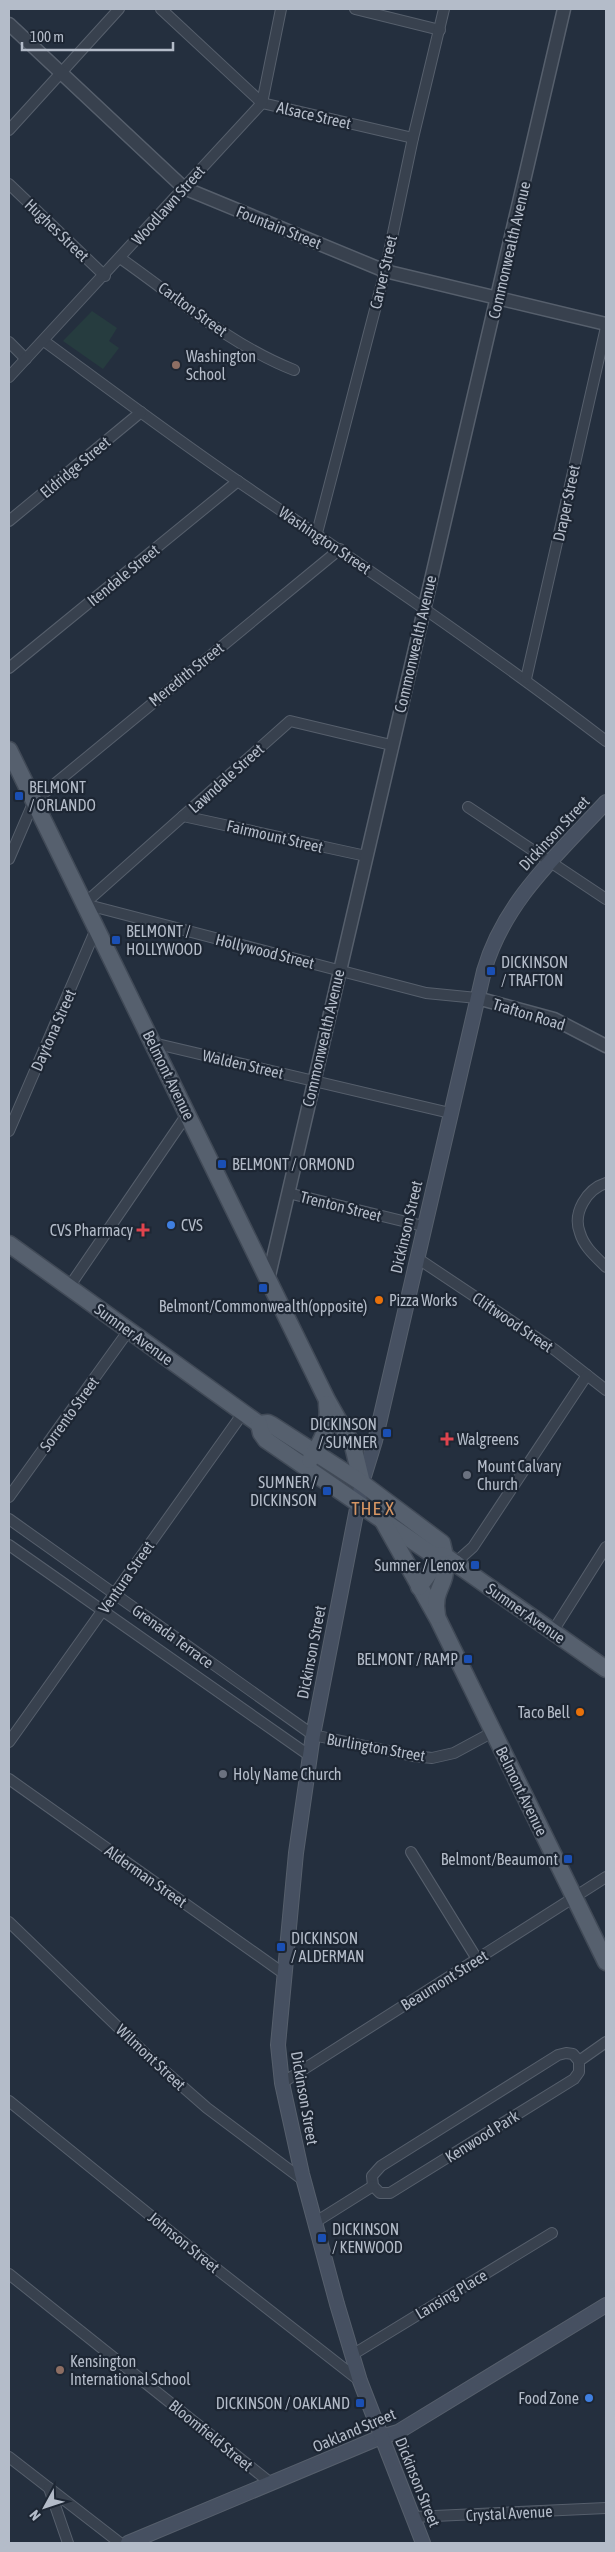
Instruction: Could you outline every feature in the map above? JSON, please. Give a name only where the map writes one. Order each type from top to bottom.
[{"type":"main road","name":"Belmont Avenue","points":[[9,750],[327,1400],[353,1446],[362,1483]]},
{"type":"main road","name":"Dickinson Street","points":[[423,2543],[360,2381],[303,2180],[282,2083],[278,2034],[283,1973],[296,1853],[313,1735],[362,1483],[375,1441],[423,1226],[488,958],[500,930],[524,892],[549,862],[606,802]]},
{"type":"main road","name":"Sumner Avenue","points":[[10,1248],[69,1287],[259,1424],[268,1423],[362,1483],[442,1542],[448,1562]]},
{"type":"main road","name":"Belmont Avenue","points":[[304,1468],[327,1432],[329,1418],[327,1400]]},
{"type":"main road","name":"Sumner Avenue","points":[[259,1424],[260,1433],[266,1440],[304,1468],[433,1555],[448,1562],[552,1631],[606,1669]]},
{"type":"main road","name":"Belmont Avenue","points":[[382,1521],[438,1619],[606,1962]]},
{"type":"main road","name":"Belmont Avenue","points":[[438,1619],[435,1596],[446,1575],[448,1562]]},
{"type":"main road","points":[[419,1587],[434,1566],[448,1562]]},
{"type":"main road","name":"Oakland Street","points":[[128,2543],[381,2437],[398,2432],[606,2305]]},
{"type":"street","points":[[9,130],[119,9]]},
{"type":"street","name":"Alsace Street","points":[[161,9],[262,103],[412,138]]},
{"type":"street","points":[[262,103],[280,9]]},
{"type":"street","points":[[355,9],[440,30]]},
{"type":"street","name":"Carver Street","points":[[317,533],[385,271],[412,138],[444,9]]},
{"type":"street","name":"Commonwealth Avenue","points":[[268,1280],[391,745],[498,299],[564,9]]},
{"type":"street","name":"Fountain Street","points":[[9,24],[184,188],[385,271],[606,326]]},
{"type":"street","name":"Woodlawn Street","points":[[9,377],[105,276],[262,103]]},
{"type":"street","name":"Hughes Street","points":[[9,184],[105,276]]},
{"type":"street","name":"Carlton Street","points":[[120,258],[238,341],[268,360],[294,370]]},
{"type":"street","name":"Draper Street","points":[[526,680],[606,326]]},
{"type":"street","name":"Washington Street","points":[[44,341],[238,481],[424,607],[526,680],[606,741]]},
{"type":"street","points":[[9,342],[26,359]]},
{"type":"street","name":"Eldridge Street","points":[[9,521],[141,412]]},
{"type":"street","name":"Itendale Street","points":[[9,668],[238,481]]},
{"type":"street","name":"Meredith Street","points":[[34,801],[340,549]]},
{"type":"street","name":"Lawndale Street","points":[[84,904],[290,721],[391,745]]},
{"type":"street","points":[[9,859],[34,801]]},
{"type":"street","points":[[468,807],[606,898]]},
{"type":"street","name":"Fairmount Street","points":[[184,816],[366,856]]},
{"type":"street","name":"Hollywood Street","points":[[84,904],[426,993],[477,998]]},
{"type":"street","name":"Daytona Street","points":[[9,1131],[96,929]]},
{"type":"street","name":"Trafton Road","points":[[477,998],[554,1019],[606,1046]]},
{"type":"street","name":"Walden Street","points":[[153,1043],[450,1113]]},
{"type":"street","points":[[69,1287],[188,1113]]},
{"type":"street","points":[[606,1183],[593,1190],[586,1197],[580,1208],[578,1225],[584,1241],[606,1267]]},
{"type":"street","name":"Trenton Street","points":[[288,1192],[423,1226]]},
{"type":"street","name":"Cliftwood Street","points":[[417,1258],[555,1350],[606,1390]]},
{"type":"street","name":"Sorrento Street","points":[[9,1497],[128,1330]]},
{"type":"street","points":[[448,1562],[473,1548],[587,1375]]},
{"type":"street","name":"Ventura Street","points":[[9,1742],[243,1413]]},
{"type":"street","name":"Grenada Terrace","points":[[9,1519],[313,1735]]},
{"type":"street","name":"Grenada Terrace","points":[[9,1545],[310,1756]]},
{"type":"street","points":[[552,1631],[606,1547]]},
{"type":"street","name":"Burlington Street","points":[[313,1735],[413,1756],[432,1758],[454,1753],[493,1732]]},
{"type":"street","name":"Alderman Street","points":[[9,1779],[283,1973]]},
{"type":"street","points":[[411,1852],[477,1959]]},
{"type":"street","name":"Beaumont Street","points":[[282,2083],[606,1877]]},
{"type":"street","name":"Wilmont Street","points":[[9,1922],[172,2078],[207,2108],[303,2180]]},
{"type":"street","points":[[579,2061],[606,2042]]},
{"type":"street","name":"Kenwood Park","points":[[572,2054],[579,2061],[579,2072],[574,2079],[390,2193],[380,2193],[373,2186],[373,2174],[381,2166],[558,2055],[572,2054]]},
{"type":"street","name":"Johnson Street","points":[[9,2101],[209,2263],[360,2381]]},
{"type":"street","points":[[314,2223],[373,2186]]},
{"type":"street","name":"Lansing Place","points":[[352,2355],[552,2233]]},
{"type":"street","name":"Bloomfield Street","points":[[9,2274],[272,2484]]},
{"type":"street","points":[[9,2457],[120,2543]]},
{"type":"street","points":[[49,2488],[68,2543]]},
{"type":"street","name":"Crystal Avenue","points":[[413,2517],[606,2508]]},
{"type":"green space","points":[[92,311],[117,328],[109,341],[119,348],[103,369],[63,341]]},
{"type":"place","name":"Washington School","points":[[176,365]]},
{"type":"place","name":"BELMONT / ORLANDO","points":[[19,796]]},
{"type":"place","name":"BELMONT / HOLLYWOOD","points":[[116,940]]},
{"type":"place","name":"DICKINSON / TRAFTON","points":[[491,971]]},
{"type":"place","name":"BELMONT / ORMOND","points":[[222,1164]]},
{"type":"place","name":"CVS","points":[[171,1225]]},
{"type":"place","name":"CVS Pharmacy","points":[[143,1230]]},
{"type":"place","name":"Belmont/Commonwealth(opposite)","points":[[263,1288]]},
{"type":"place","name":"Pizza Works","points":[[379,1300]]},
{"type":"place","name":"DICKINSON / SUMNER","points":[[387,1433]]},
{"type":"place","name":"Walgreens","points":[[447,1439]]},
{"type":"place","name":"Mount Calvary Church","points":[[467,1475]]},
{"type":"place","name":"SUMNER / DICKINSON","points":[[327,1491]]},
{"type":"place","name":"Sumner / Lenox","points":[[475,1565]]},
{"type":"place","name":"BELMONT / RAMP","points":[[468,1659]]},
{"type":"place","name":"Taco Bell","points":[[580,1712]]},
{"type":"place","name":"Holy Name Church","points":[[223,1774]]},
{"type":"place","name":"Belmont/Beaumont","points":[[568,1859]]},
{"type":"place","name":"DICKINSON / ALDERMAN","points":[[281,1947]]},
{"type":"place","name":"DICKINSON / KENWOOD","points":[[322,2238]]},
{"type":"place","name":"Kensington International School","points":[[60,2370]]},
{"type":"place","name":"Food Zone","points":[[589,2398]]},
{"type":"place","name":"DICKINSON / OAKLAND","points":[[360,2403]]},
{"type":"district","name":"THE X","points":[[373,1508]]}]
